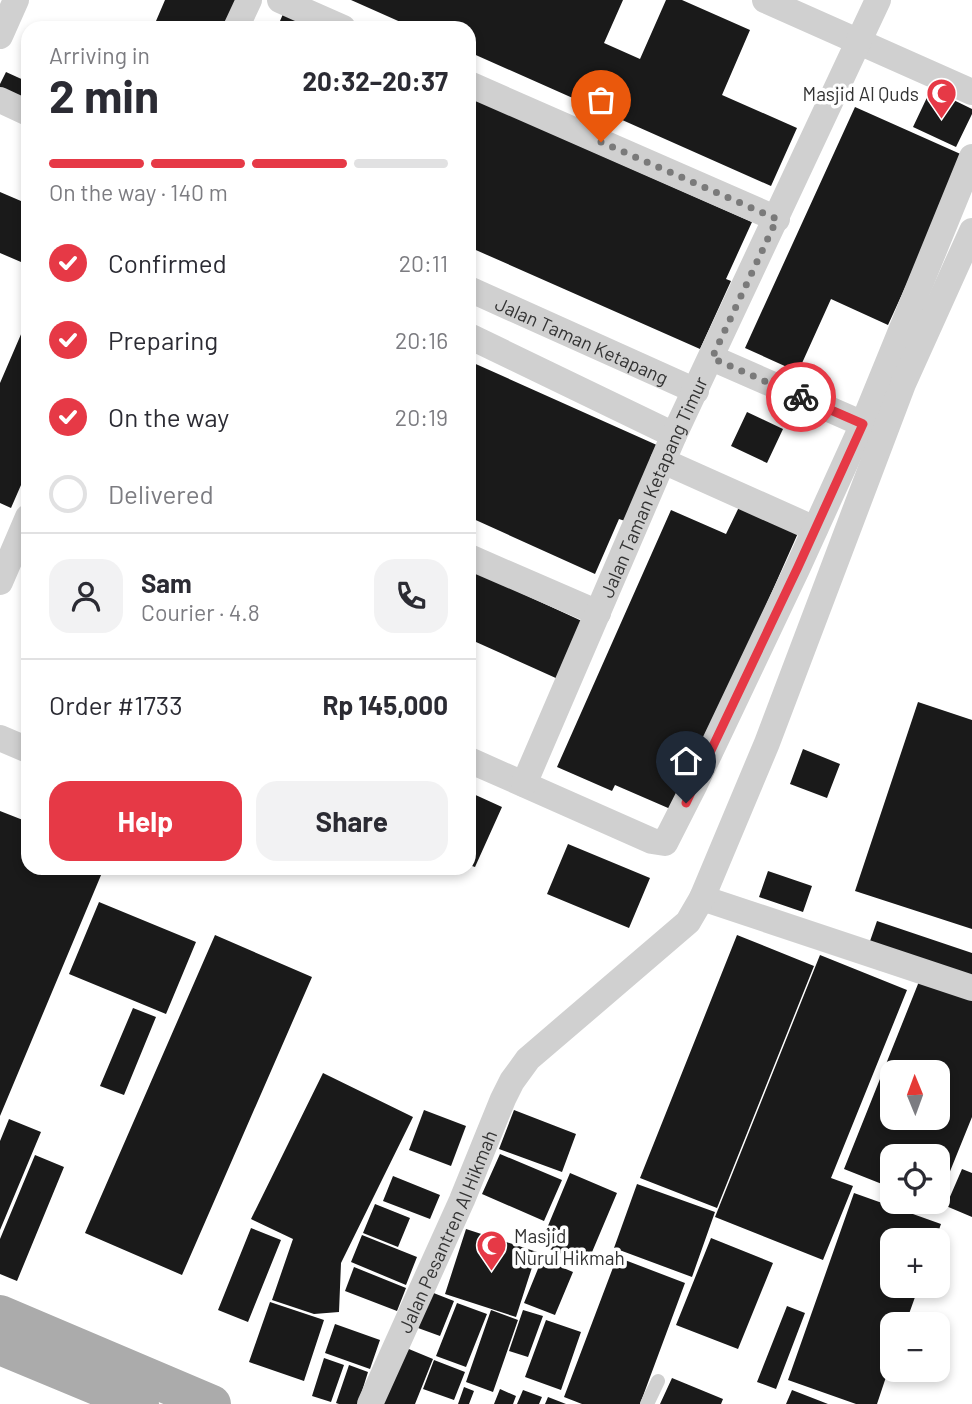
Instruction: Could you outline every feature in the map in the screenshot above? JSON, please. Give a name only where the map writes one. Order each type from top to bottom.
[{"type":"main road","points":[[0,1314],[212,1404]]},
{"type":"main road","points":[[0,1346],[140,1404]]},
{"type":"street","points":[[0,36],[16,0]]},
{"type":"street","points":[[239,21],[249,0]]},
{"type":"street","points":[[280,0],[327,21]]},
{"type":"street","points":[[765,0],[972,92]]},
{"type":"street","name":"Jalan Taman Ketapang Timur","points":[[524,784],[674,435],[878,0]]},
{"type":"street","points":[[476,87],[777,219]]},
{"type":"street","points":[[0,100],[21,110]]},
{"type":"street","points":[[476,763],[652,841],[665,843],[863,424],[972,157]]},
{"type":"street","name":"Jalan Pesantren Al Hikmah","points":[[370,1404],[462,1200],[512,1081],[528,1059],[678,932],[688,922],[702,898],[767,743],[903,384],[972,231]]},
{"type":"street","name":"Jalan Taman Ketapang","points":[[476,292],[696,391]]},
{"type":"street","points":[[476,339],[674,435]]},
{"type":"street","points":[[712,358],[863,424]]},
{"type":"street","points":[[663,461],[815,529]]},
{"type":"street","points":[[0,582],[21,535]]},
{"type":"street","points":[[476,560],[598,613]]},
{"type":"street","points":[[0,738],[21,747]]},
{"type":"street","points":[[702,898],[972,988]]},
{"type":"lane","points":[[647,1404],[658,1381]]},
{"type":"building","points":[[165,0],[238,0],[228,21],[156,21]]},
{"type":"building","points":[[351,0],[623,0],[604,43],[640,59],[666,0],[682,0],[750,30],[722,95],[797,128],[771,186],[476,55],[476,21],[398,21]]},
{"type":"building","points":[[283,14],[298,21],[280,21]]},
{"type":"building","points":[[6,72],[21,79],[21,105],[0,95],[0,84]]},
{"type":"building","name":"Masjid Al Quds","points":[[931,89],[972,109],[956,147],[913,127]]},
{"type":"building","points":[[476,100],[752,222],[726,279],[731,281],[700,349],[476,250]]},
{"type":"building","points":[[855,107],[965,156],[888,325],[831,299],[798,372],[745,348]]},
{"type":"building","points":[[0,192],[21,201],[21,262],[0,253]]},
{"type":"building","points":[[21,334],[21,485],[11,508],[0,503],[0,383]]},
{"type":"building","points":[[476,364],[659,446],[625,521],[619,519],[595,574],[476,520]]},
{"type":"building","points":[[747,412],[783,429],[767,463],[731,446]]},
{"type":"building","points":[[739,507],[798,533],[675,811],[615,785],[612,791],[557,767],[671,510],[726,534]]},
{"type":"building","points":[[476,572],[584,622],[558,679],[476,642]]},
{"type":"building","points":[[918,702],[972,720],[972,929],[855,891]]},
{"type":"building","points":[[803,749],[840,764],[827,798],[790,784]]},
{"type":"building","points":[[476,795],[502,807],[476,865]]},
{"type":"building","points":[[0,811],[21,819],[21,875],[101,875],[0,1116]]},
{"type":"building","points":[[568,844],[650,878],[629,928],[547,894]]},
{"type":"building","points":[[768,871],[812,886],[803,912],[759,897]]},
{"type":"building","points":[[99,902],[196,942],[166,1014],[69,974]]},
{"type":"building","points":[[877,921],[972,953],[972,979],[869,944]]},
{"type":"building","points":[[215,935],[312,977],[182,1275],[85,1233]]},
{"type":"building","points":[[737,935],[814,966],[717,1208],[640,1178]]},
{"type":"building","points":[[820,955],[907,990],[831,1178],[853,1186],[823,1260],[715,1217]]},
{"type":"building","points":[[920,979],[972,1000],[972,1117],[950,1171],[950,1144],[880,1144],[880,1183],[844,1169],[880,1079],[880,1130],[950,1130],[950,1060],[888,1060]]},
{"type":"building","points":[[133,1008],[156,1017],[124,1095],[100,1086]]},
{"type":"building","points":[[323,1073],[413,1117],[341,1263],[339,1312],[314,1314],[272,1300],[293,1239],[251,1219]]},
{"type":"building","points":[[424,1110],[466,1126],[451,1166],[409,1150]]},
{"type":"building","points":[[514,1110],[576,1134],[562,1172],[499,1149]]},
{"type":"building","points":[[9,1119],[41,1132],[0,1230],[0,1141]]},
{"type":"building","points":[[500,1154],[562,1180],[544,1221],[482,1194]]},
{"type":"building","points":[[35,1155],[64,1167],[17,1281],[0,1274],[0,1239]]},
{"type":"building","points":[[962,1169],[972,1173],[972,1217],[950,1208],[950,1197]]},
{"type":"building","points":[[570,1173],[617,1193],[587,1264],[540,1245]]},
{"type":"building","points":[[393,1176],[440,1195],[430,1219],[383,1201]]},
{"type":"building","points":[[637,1184],[715,1212],[692,1277],[614,1248]]},
{"type":"building","points":[[854,1193],[880,1202],[880,1214],[913,1214],[941,1224],[940,1228],[880,1228],[880,1298],[915,1298],[910,1312],[880,1312],[880,1382],[884,1382],[877,1404],[856,1404],[788,1380]]},
{"type":"building","points":[[375,1204],[410,1218],[398,1247],[363,1233]]},
{"type":"building","points":[[251,1228],[281,1240],[248,1322],[218,1310]]},
{"type":"building","name":"Masjid Nurul Hikmah","points":[[466,1229],[537,1252],[516,1317],[445,1294]]},
{"type":"building","points":[[362,1235],[417,1257],[406,1285],[351,1262]]},
{"type":"building","points":[[711,1238],[773,1263],[738,1349],[676,1325]]},
{"type":"building","points":[[617,1257],[685,1283],[640,1404],[582,1404],[564,1397]]},
{"type":"building","points":[[542,1259],[573,1272],[555,1315],[524,1303]]},
{"type":"building","points":[[354,1267],[406,1288],[397,1311],[345,1291]]},
{"type":"building","points":[[431,1292],[454,1301],[440,1336],[418,1328]]},
{"type":"building","points":[[270,1302],[324,1320],[304,1381],[249,1362]]},
{"type":"building","points":[[457,1303],[487,1314],[466,1367],[436,1356]]},
{"type":"building","points":[[787,1306],[805,1313],[776,1389],[757,1382]]},
{"type":"building","points":[[491,1310],[518,1320],[493,1392],[466,1382]]},
{"type":"building","points":[[523,1310],[543,1316],[528,1357],[509,1351]]},
{"type":"building","points":[[546,1320],[581,1332],[561,1390],[525,1377]]},
{"type":"building","points":[[335,1324],[380,1340],[370,1369],[325,1353]]},
{"type":"building","points":[[404,1347],[433,1359],[415,1404],[381,1404]]},
{"type":"building","points":[[324,1358],[344,1365],[331,1402],[312,1396]]},
{"type":"building","points":[[434,1360],[465,1372],[454,1400],[423,1389]]},
{"type":"building","points":[[349,1365],[368,1372],[358,1404],[339,1404],[336,1403]]},
{"type":"building","points":[[672,1378],[723,1399],[721,1404],[660,1404]]},
{"type":"building","points":[[464,1387],[474,1391],[469,1404],[458,1404]]},
{"type":"building","points":[[500,1389],[516,1396],[513,1404],[494,1404]]},
{"type":"building","points":[[523,1390],[542,1397],[539,1404],[517,1404]]},
{"type":"building","points":[[792,1390],[828,1404],[786,1404]]},
{"type":"building","points":[[548,1397],[566,1404],[545,1404]]},
{"type":"way so far","points":[[601,142],[777,219],[712,358],[801,397]]},
{"type":"place","name":"Masjid Al Quds","points":[[942,120]]},
{"type":"place","name":"Masjid Nurul Hikmah","points":[[491,1273]]},
{"type":"route","points":[[686,803],[863,424],[801,397]]}]
